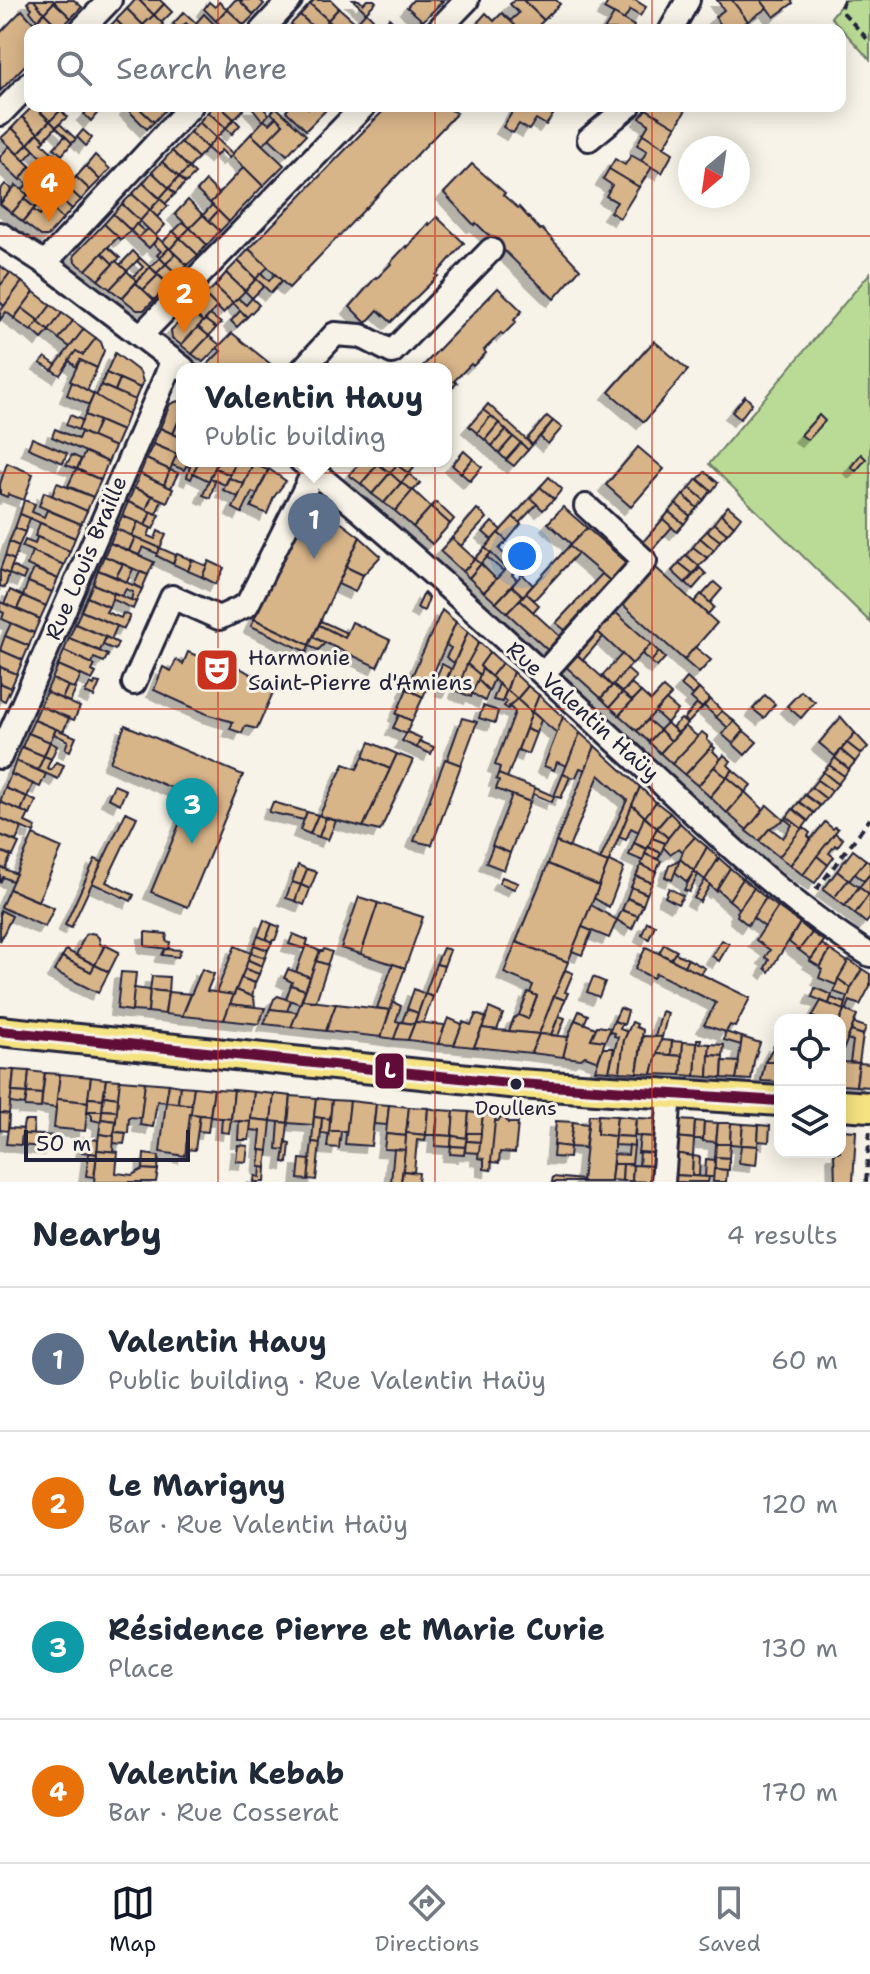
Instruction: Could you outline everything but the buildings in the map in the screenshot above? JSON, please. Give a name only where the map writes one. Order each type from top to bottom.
[{"type":"main road","points":[[0,1031],[519,1084],[774,1101]]},
{"type":"main road","points":[[846,1105],[870,1107]]},
{"type":"street","points":[[87,24],[110,0]]},
{"type":"street","points":[[268,24],[290,0]]},
{"type":"street","points":[[444,24],[467,0]]},
{"type":"street","points":[[674,24],[688,0]]},
{"type":"street","points":[[0,114],[24,89]]},
{"type":"street","points":[[45,263],[185,112]]},
{"type":"street","points":[[141,335],[358,112]]},
{"type":"street","points":[[589,139],[622,112]]},
{"type":"street","points":[[0,234],[45,263],[177,363]]},
{"type":"street","points":[[308,363],[335,334],[361,336],[392,352],[491,250]]},
{"type":"street","name":"Rue Louis Braille","points":[[0,757],[176,368]]},
{"type":"street","points":[[134,683],[172,597],[219,618],[247,605],[307,467]]},
{"type":"street","name":"Rue Valentin Haüy","points":[[308,467],[543,674],[738,854],[803,907],[870,955]]},
{"type":"street","points":[[543,674],[645,561],[586,506]]},
{"type":"street","points":[[663,1182],[670,1094]]},
{"type":"path","points":[[844,0],[840,9],[870,42]]},
{"type":"path","points":[[803,907],[870,819]]},
{"type":"path","points":[[866,1182],[870,1126]]},
{"type":"green space","points":[[845,0],[870,0],[870,60],[846,34],[846,24],[837,24],[831,17]]},
{"type":"green space","points":[[870,273],[870,622],[709,464]]},
{"type":"transit line","name":"L","points":[[0,1031],[519,1084],[774,1101]]},
{"type":"place","name":"Valentin Kebab","points":[[49,222]]},
{"type":"place","name":"Le Marigny","points":[[184,333]]},
{"type":"place","name":"Valentin Hauy","points":[[314,559]]},
{"type":"place","name":"Harmonie Saint-Pierre d'Amiens","points":[[217,670]]},
{"type":"place","name":"Résidence Pierre et Marie Curie","points":[[192,844]]},
{"type":"place","name":"Doullens","points":[[516,1084]]}]
